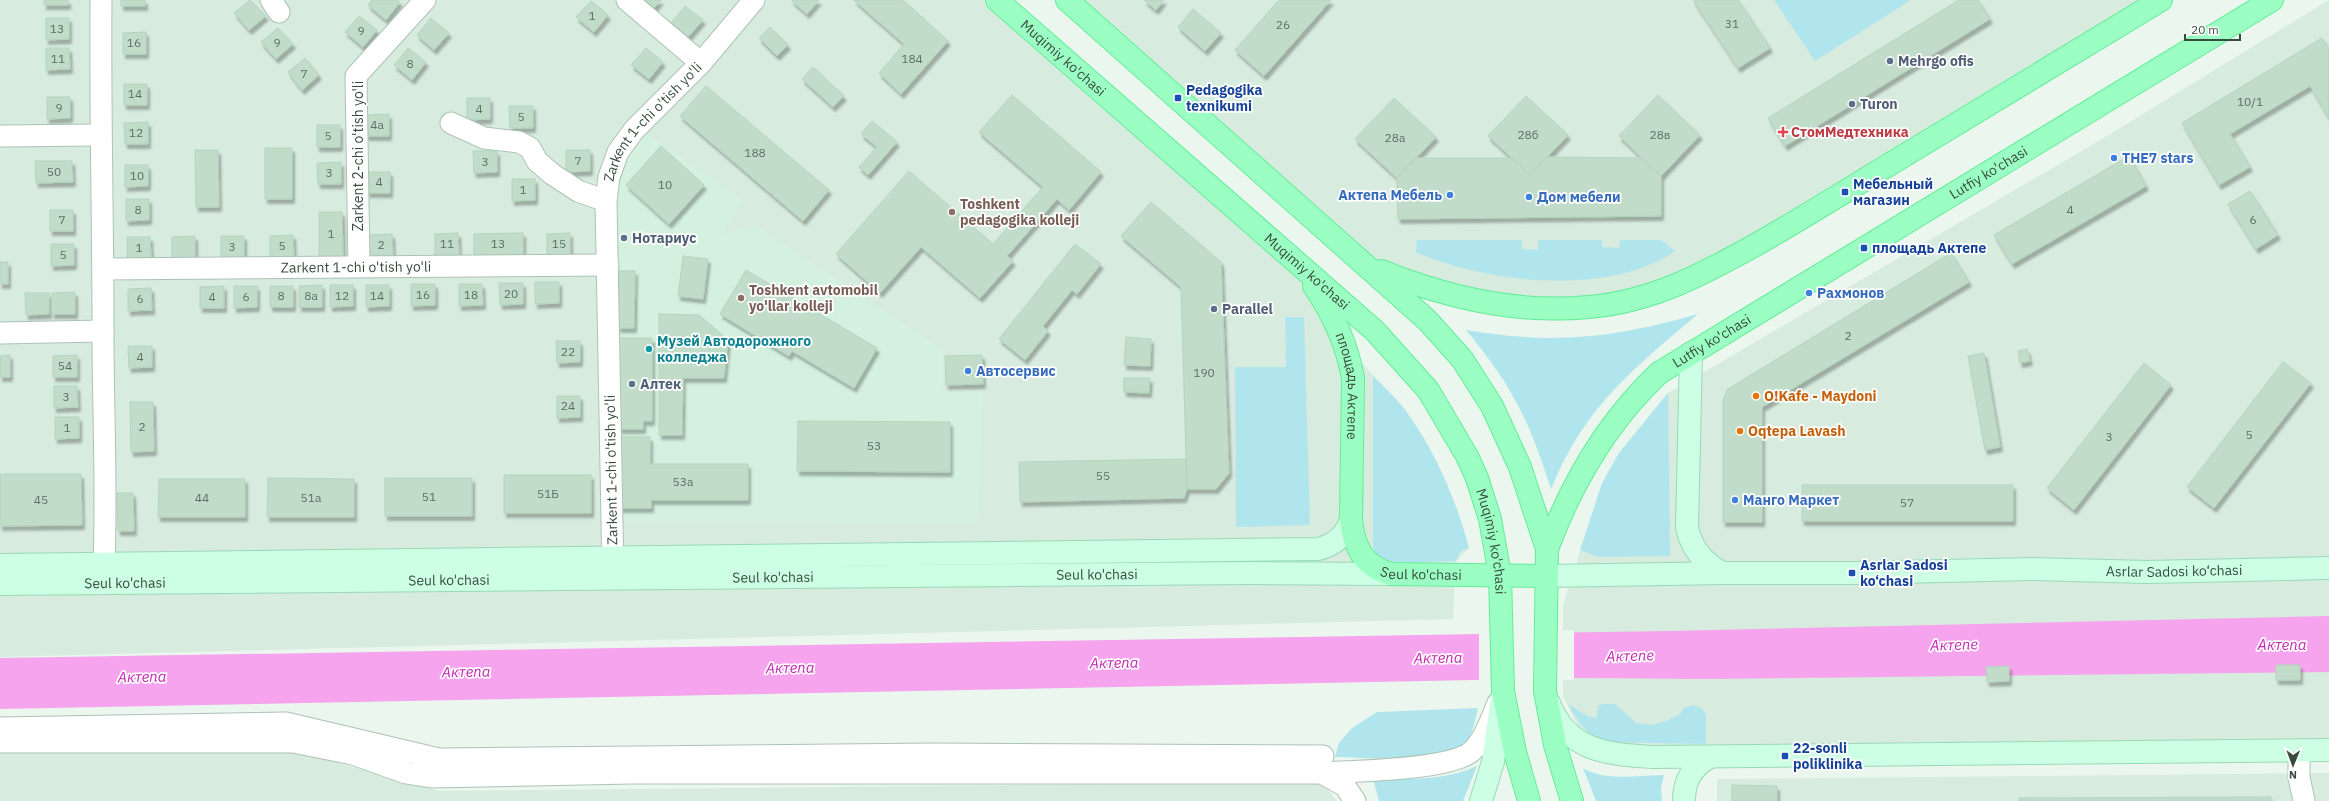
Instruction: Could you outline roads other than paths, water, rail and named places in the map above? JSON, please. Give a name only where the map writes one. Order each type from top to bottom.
[{"type":"main road","name":"Muqimiy ko'chasi","points":[[997,0],[1298,263],[1390,346],[1420,380],[1442,411],[1467,456],[1477,478],[1490,519],[1500,575],[1503,691],[1515,752],[1529,801]]},
{"type":"main road","points":[[1067,0],[1369,266],[1427,320],[1462,359],[1477,382],[1492,406],[1520,467],[1547,549],[1545,691],[1559,763],[1572,801]]},
{"type":"main road","points":[[1369,266],[1426,288],[1477,302],[1502,305],[1590,307],[1632,299],[1674,287],[1711,270],[1794,223],[2161,0]]},
{"type":"main road","name":"Lutfiy ko'chasi","points":[[1547,549],[1562,509],[1606,431],[1635,395],[1660,373],[2272,0]]},
{"type":"main road","name":"площадь Актепе","points":[[1298,263],[1334,319],[1350,363],[1353,378],[1351,520],[1354,539],[1364,559],[1378,570],[1391,574]]},
{"type":"main road","name":"Asrlar Sadosi ko‘chasi","points":[[1691,353],[1687,528],[1692,545],[1702,558],[1722,572],[1730,573]]},
{"type":"main road","points":[[613,568],[1318,549],[1338,540],[1346,532],[1351,520]]},
{"type":"main road","name":"Seul ko'chasi","points":[[0,565],[104,564],[1546,576]]},
{"type":"main road","name":"Seul ko'chasi","points":[[0,584],[613,568]]},
{"type":"main road","name":"Asrlar Sadosi ko‘chasi","points":[[1546,576],[2033,569],[2147,572],[2329,568]]},
{"type":"main road","points":[[1481,801],[1493,762],[1503,691]]},
{"type":"main road","points":[[1545,691],[1559,722],[1571,736],[1582,743],[1607,752],[1663,756],[1710,757],[2329,750]]},
{"type":"main road","points":[[1663,756],[1674,763],[1680,771],[1684,781],[1684,797]]},
{"type":"main road","points":[[1684,797],[1688,777],[1693,769],[1710,757]]},
{"type":"street","points":[[101,0],[100,135],[104,269],[103,331],[106,466],[104,564]]},
{"type":"street","name":"Zarkent 2-chi o'tish yo'li","points":[[359,266],[356,76],[426,0]]},
{"type":"street","points":[[627,0],[701,63]]},
{"type":"street","name":"Zarkent 1-chi o'tish yo'li","points":[[613,568],[606,202],[609,177],[618,152],[634,130],[701,63],[754,0]]},
{"type":"street","points":[[451,124],[484,138],[519,142],[530,148],[538,161],[552,174],[578,190],[606,202]]},
{"type":"street","points":[[0,136],[100,135]]},
{"type":"street","name":"Zarkent 1-chi o'tish yo'li","points":[[104,269],[608,265]]},
{"type":"street","points":[[0,333],[103,331]]},
{"type":"street","points":[[0,742],[293,742],[353,754],[406,773],[435,777],[632,773],[1436,764],[1463,757],[1478,744],[1503,691]]},
{"type":"street","points":[[0,728],[286,723],[439,758],[932,754],[1323,765],[1345,786],[1355,801]]},
{"type":"street","points":[[2300,750],[2299,777],[2304,801]]},
{"type":"water","name":"Актепа","points":[[2329,616],[2329,672],[1705,679],[1581,678],[0,709],[0,658],[1668,631]]},
{"type":"place","name":"Mehrgo ofis","points":[[1890,61]]},
{"type":"place","name":"Pedagogika texnikumi","points":[[1178,98]]},
{"type":"place","name":"Turon","points":[[1852,104]]},
{"type":"place","name":"СтомМедтехника","points":[[1783,132]]},
{"type":"place","name":"THE7 stars","points":[[2114,158]]},
{"type":"place","name":"Мебельный магазин","points":[[1845,192]]},
{"type":"place","name":"Актепа Мебель","points":[[1450,195]]},
{"type":"place","name":"Дом мебели","points":[[1529,197]]},
{"type":"place","name":"Toshkent pedagogika kolleji","points":[[952,212]]},
{"type":"place","name":"Нотариус","points":[[624,238]]},
{"type":"place","name":"площадь Актепе","points":[[1864,248]]},
{"type":"place","name":"Рахмонов","points":[[1809,293]]},
{"type":"place","name":"Toshkent avtomobil yo'llar kolleji","points":[[741,298]]},
{"type":"place","name":"Parallel","points":[[1214,309]]},
{"type":"place","name":"Музей Автодорожного колледжа","points":[[649,349]]},
{"type":"place","name":"Автосервис","points":[[968,371]]},
{"type":"place","name":"Алтек","points":[[632,384]]},
{"type":"place","name":"O!Kafe - Maydoni","points":[[1756,396]]},
{"type":"place","name":"Oqtepa Lavash","points":[[1740,431]]},
{"type":"place","name":"Манго Маркет","points":[[1735,500]]},
{"type":"place","name":"Asrlar Sadosi ko‘chasi","points":[[1852,573]]},
{"type":"place","name":"22-sonli poliklinika","points":[[1785,756]]},
{"type":"water label","name":"Актепе","points":[[1954,645]]},
{"type":"water label","name":"Актепе","points":[[1630,656]]}]
